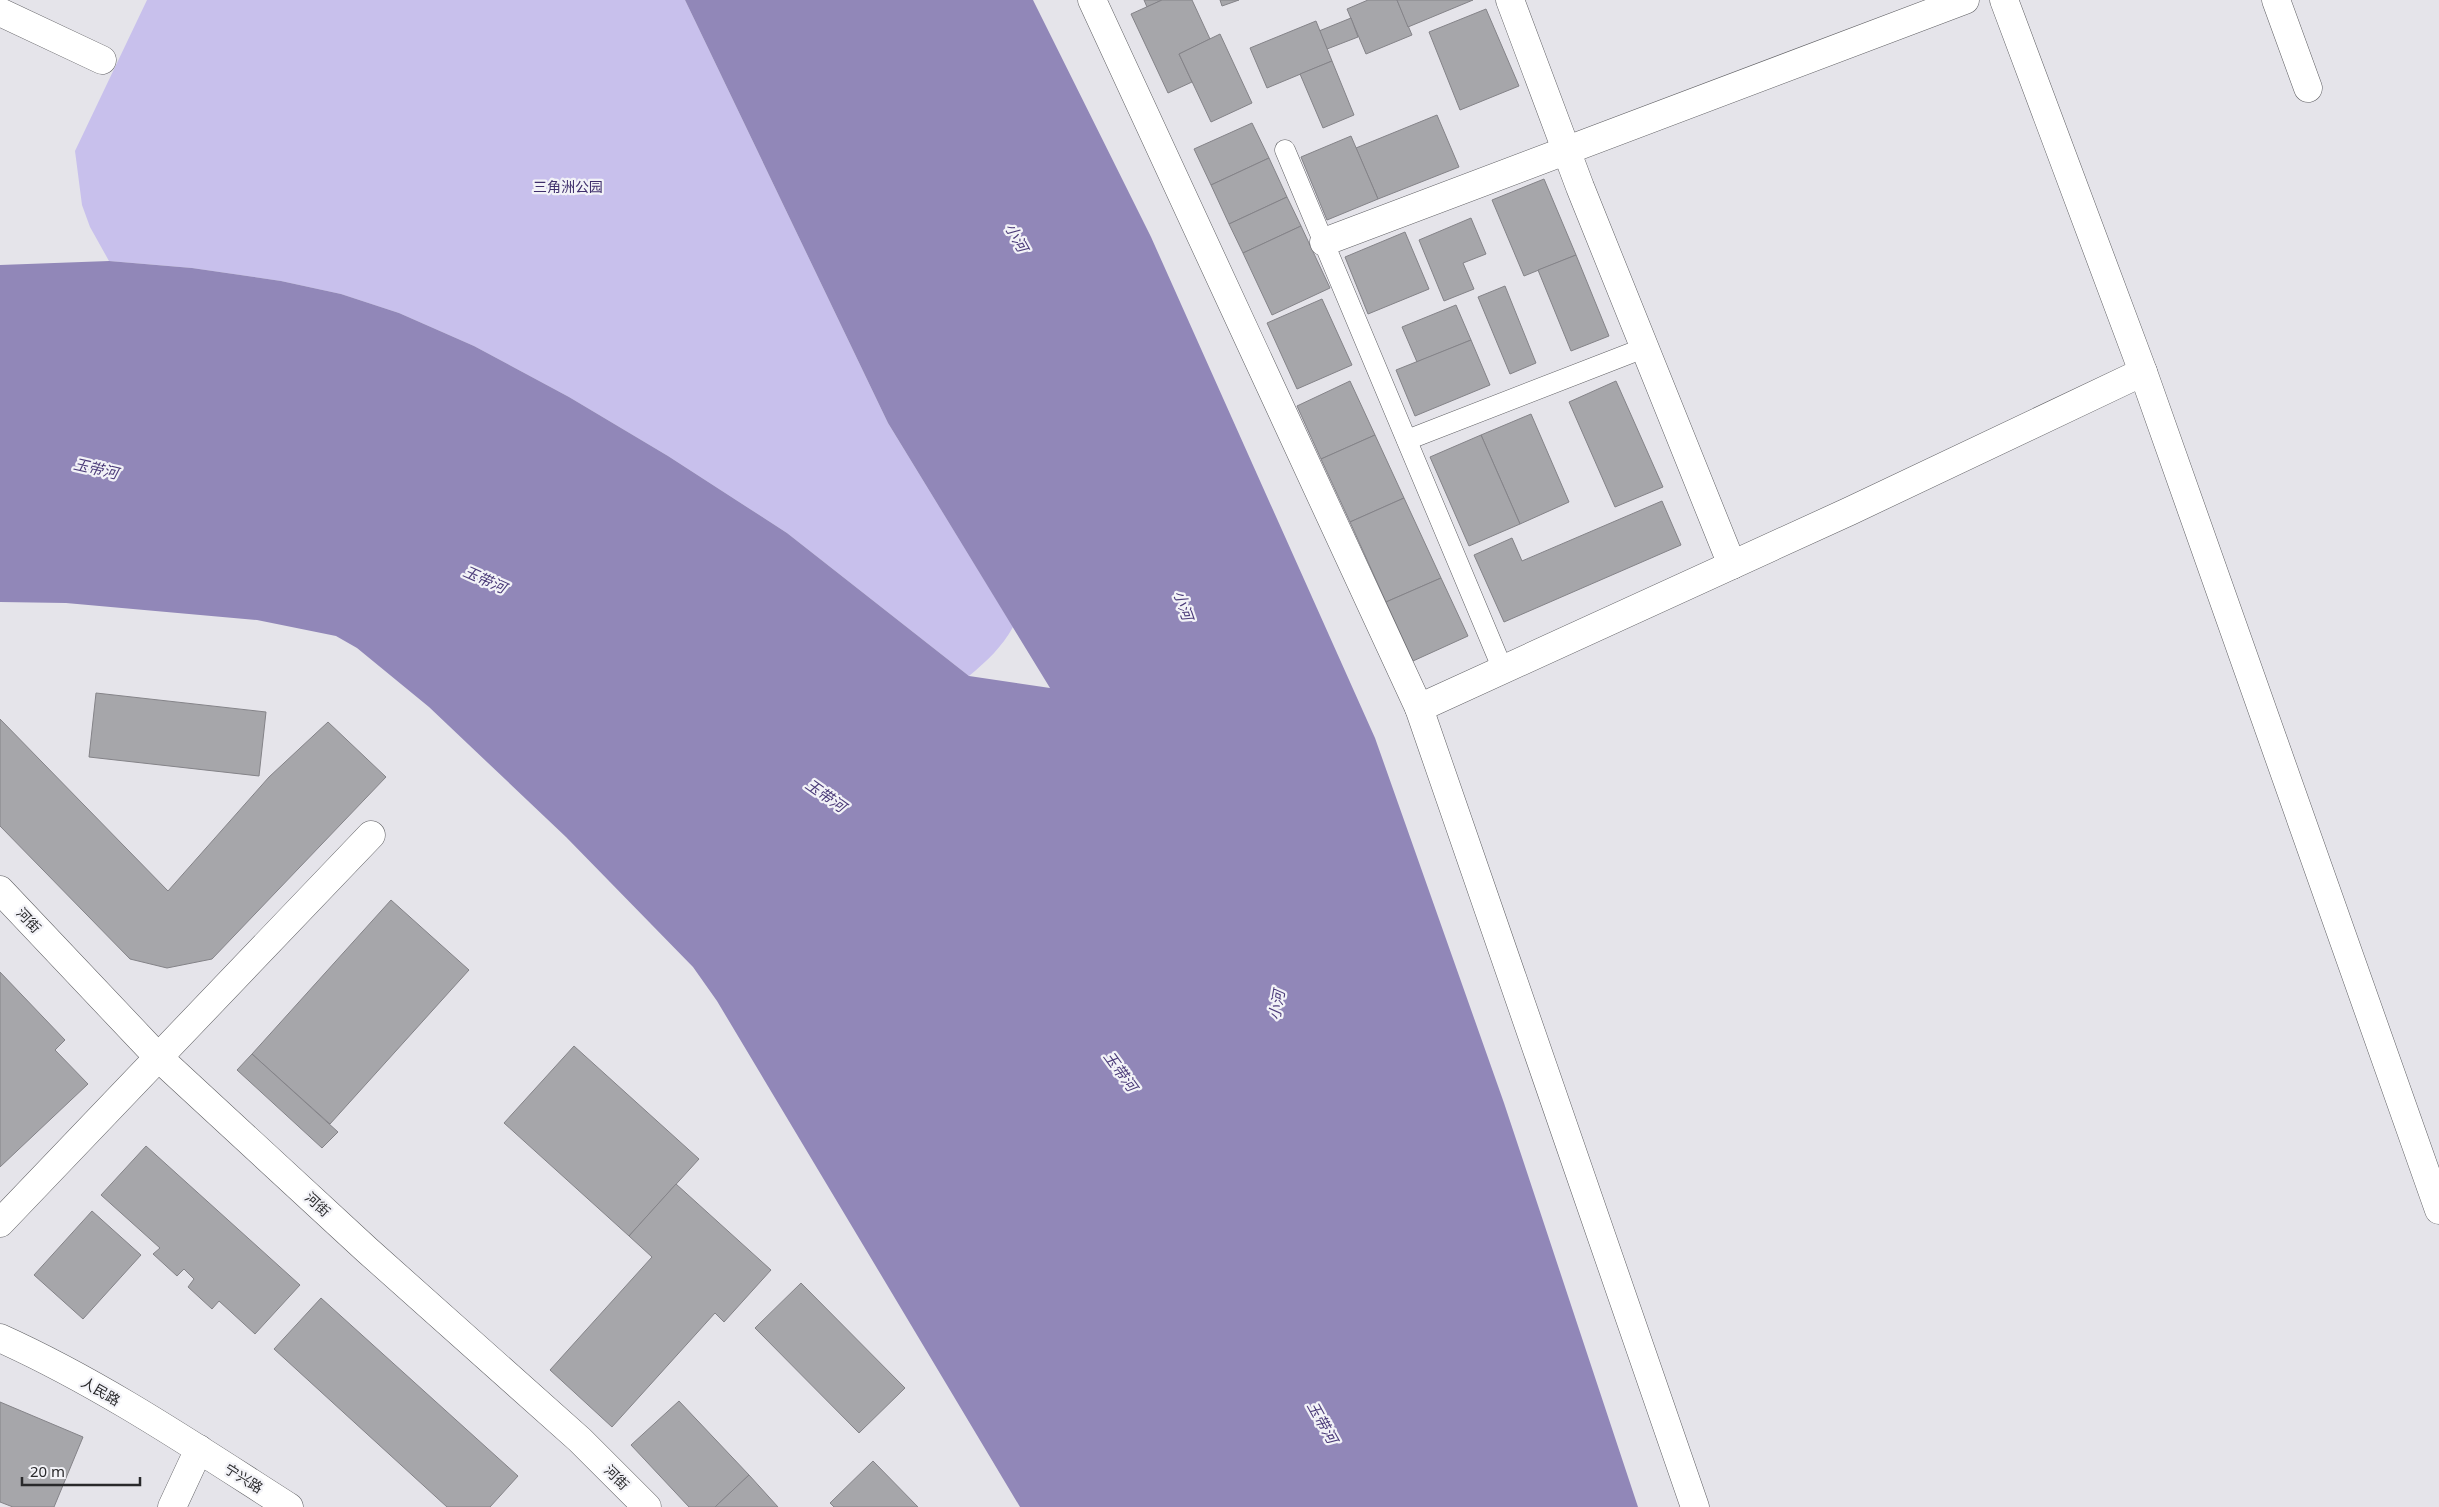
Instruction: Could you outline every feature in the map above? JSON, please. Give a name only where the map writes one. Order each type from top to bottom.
[{"type":"street","points":[[1092,0],[1419,708],[1695,1507]]},
{"type":"street","points":[[1510,0],[1644,348],[1732,565]]},
{"type":"street","points":[[1324,242],[1965,0]]},
{"type":"street","points":[[2004,0],[2143,372],[2439,1210]]},
{"type":"street","points":[[2276,0],[2308,88]]},
{"type":"street","points":[[0,12],[102,60]]},
{"type":"street","points":[[1419,708],[1732,565],[2143,372]]},
{"type":"street","points":[[0,1223],[371,835]]},
{"type":"street","name":"河街","points":[[0,890],[158,1057],[367,1250],[580,1440],[647,1507]]},
{"type":"street","name":"人民路","points":[[0,1338],[50,1361],[199,1449]]},
{"type":"street","points":[[172,1507],[199,1449]]},
{"type":"street","name":"宁兴路","points":[[199,1449],[289,1507]]},
{"type":"lane","points":[[1285,150],[1503,670]]},
{"type":"lane","points":[[1407,440],[1644,348]]},
{"type":"green space","name":"三角洲公园","points":[[147,0],[685,0],[888,423],[1013,627],[1004,641],[969,676],[787,533],[668,456],[569,397],[474,346],[399,313],[341,294],[281,281],[192,268],[109,261],[90,227],[82,205],[75,151]]},
{"type":"water","points":[[685,0],[1033,0],[1151,237],[1375,738],[1504,1103],[1638,1507],[1020,1507],[717,1001],[693,967],[566,837],[429,707],[357,648],[336,636],[257,620],[66,603],[0,602],[0,265],[109,261],[192,268],[281,281],[341,294],[399,313],[474,346],[569,397],[668,456],[787,533],[969,676],[1050,688],[888,423]]},
{"type":"building","points":[[1144,0],[1162,0],[1147,7]]},
{"type":"building","points":[[1162,0],[1192,0],[1210,39],[1179,54],[1192,82],[1168,93],[1131,14]]},
{"type":"building","points":[[1220,0],[1239,0],[1222,6]]},
{"type":"building","points":[[1368,0],[1397,0],[1412,35],[1366,54],[1347,9]]},
{"type":"building","points":[[1397,0],[1473,0],[1408,27]]},
{"type":"building","points":[[1486,9],[1519,86],[1460,110],[1429,32]]},
{"type":"building","points":[[1351,18],[1358,37],[1327,49],[1319,31]]},
{"type":"building","points":[[1316,21],[1332,61],[1267,88],[1250,48]]},
{"type":"building","points":[[1220,34],[1252,103],[1211,122],[1179,54]]},
{"type":"building","points":[[1332,61],[1354,115],[1323,128],[1300,74]]},
{"type":"building","points":[[1437,115],[1459,167],[1378,199],[1356,148]]},
{"type":"building","points":[[1252,123],[1269,158],[1211,185],[1194,149]]},
{"type":"building","points":[[1351,136],[1378,199],[1327,220],[1301,157]]},
{"type":"building","points":[[1269,158],[1287,197],[1229,224],[1211,185]]},
{"type":"building","points":[[1544,179],[1576,255],[1524,276],[1492,200]]},
{"type":"building","points":[[1287,197],[1301,226],[1243,253],[1229,224]]},
{"type":"building","points":[[1471,218],[1486,254],[1463,263],[1474,289],[1444,301],[1419,240]]},
{"type":"building","points":[[1301,226],[1330,288],[1272,315],[1243,253]]},
{"type":"building","points":[[1405,232],[1429,289],[1368,314],[1345,257]]},
{"type":"building","points":[[1576,255],[1609,336],[1571,351],[1538,270]]},
{"type":"building","points":[[1505,286],[1536,363],[1510,374],[1478,297]]},
{"type":"building","points":[[1322,299],[1352,365],[1297,389],[1267,323]]},
{"type":"building","points":[[1456,305],[1471,340],[1417,362],[1402,327]]},
{"type":"building","points":[[1471,340],[1490,385],[1415,416],[1396,370]]},
{"type":"building","points":[[1350,381],[1375,435],[1321,459],[1297,406]]},
{"type":"building","points":[[1616,381],[1663,487],[1615,507],[1569,402]]},
{"type":"building","points":[[1531,414],[1569,502],[1520,524],[1481,435]]},
{"type":"building","points":[[1375,435],[1404,498],[1350,522],[1321,459]]},
{"type":"building","points":[[1481,435],[1520,524],[1469,546],[1430,457]]},
{"type":"building","points":[[1404,498],[1441,578],[1386,602],[1350,522]]},
{"type":"building","points":[[1662,501],[1681,545],[1504,622],[1474,555],[1512,538],[1522,561]]},
{"type":"building","points":[[1441,578],[1468,636],[1413,661],[1386,602]]},
{"type":"building","points":[[96,693],[266,712],[259,776],[89,757]]},
{"type":"building","points":[[0,719],[168,891],[269,777],[328,722],[386,777],[212,959],[167,968],[130,959],[0,826]]},
{"type":"building","points":[[391,900],[469,970],[330,1124],[252,1054]]},
{"type":"building","points":[[0,972],[65,1040],[55,1050],[88,1084],[0,1167]]},
{"type":"building","points":[[574,1046],[699,1159],[629,1236],[504,1123]]},
{"type":"building","points":[[252,1054],[338,1132],[322,1148],[237,1070]]},
{"type":"building","points":[[146,1146],[300,1285],[255,1334],[219,1301],[212,1309],[188,1287],[194,1279],[184,1269],[177,1276],[153,1254],[160,1248],[101,1195]]},
{"type":"building","points":[[676,1184],[771,1270],[724,1322],[715,1313],[612,1427],[550,1370],[652,1257],[629,1236]]},
{"type":"building","points":[[92,1211],[141,1255],[83,1319],[34,1275]]},
{"type":"building","points":[[801,1283],[905,1388],[859,1433],[755,1328]]},
{"type":"building","points":[[321,1298],[518,1476],[490,1507],[447,1507],[274,1349]]},
{"type":"building","points":[[679,1401],[749,1475],[715,1507],[689,1507],[631,1445]]},
{"type":"building","points":[[0,1402],[83,1437],[54,1507],[13,1507],[0,1502]]},
{"type":"building","points":[[873,1461],[918,1507],[834,1507],[830,1503]]},
{"type":"building","points":[[749,1475],[778,1507],[715,1507]]},
{"type":"water label","name":"小河","points":[[1017,237]]},
{"type":"water label","name":"玉带河","points":[[96,468]]},
{"type":"water label","name":"玉带河","points":[[485,579]]},
{"type":"water label","name":"小河","points":[[1184,605]]},
{"type":"water label","name":"玉带河","points":[[826,795]]},
{"type":"water label","name":"小河","points":[[1276,1005]]},
{"type":"water label","name":"玉带河","points":[[1121,1071]]},
{"type":"water label","name":"玉带河","points":[[1323,1422]]}]
